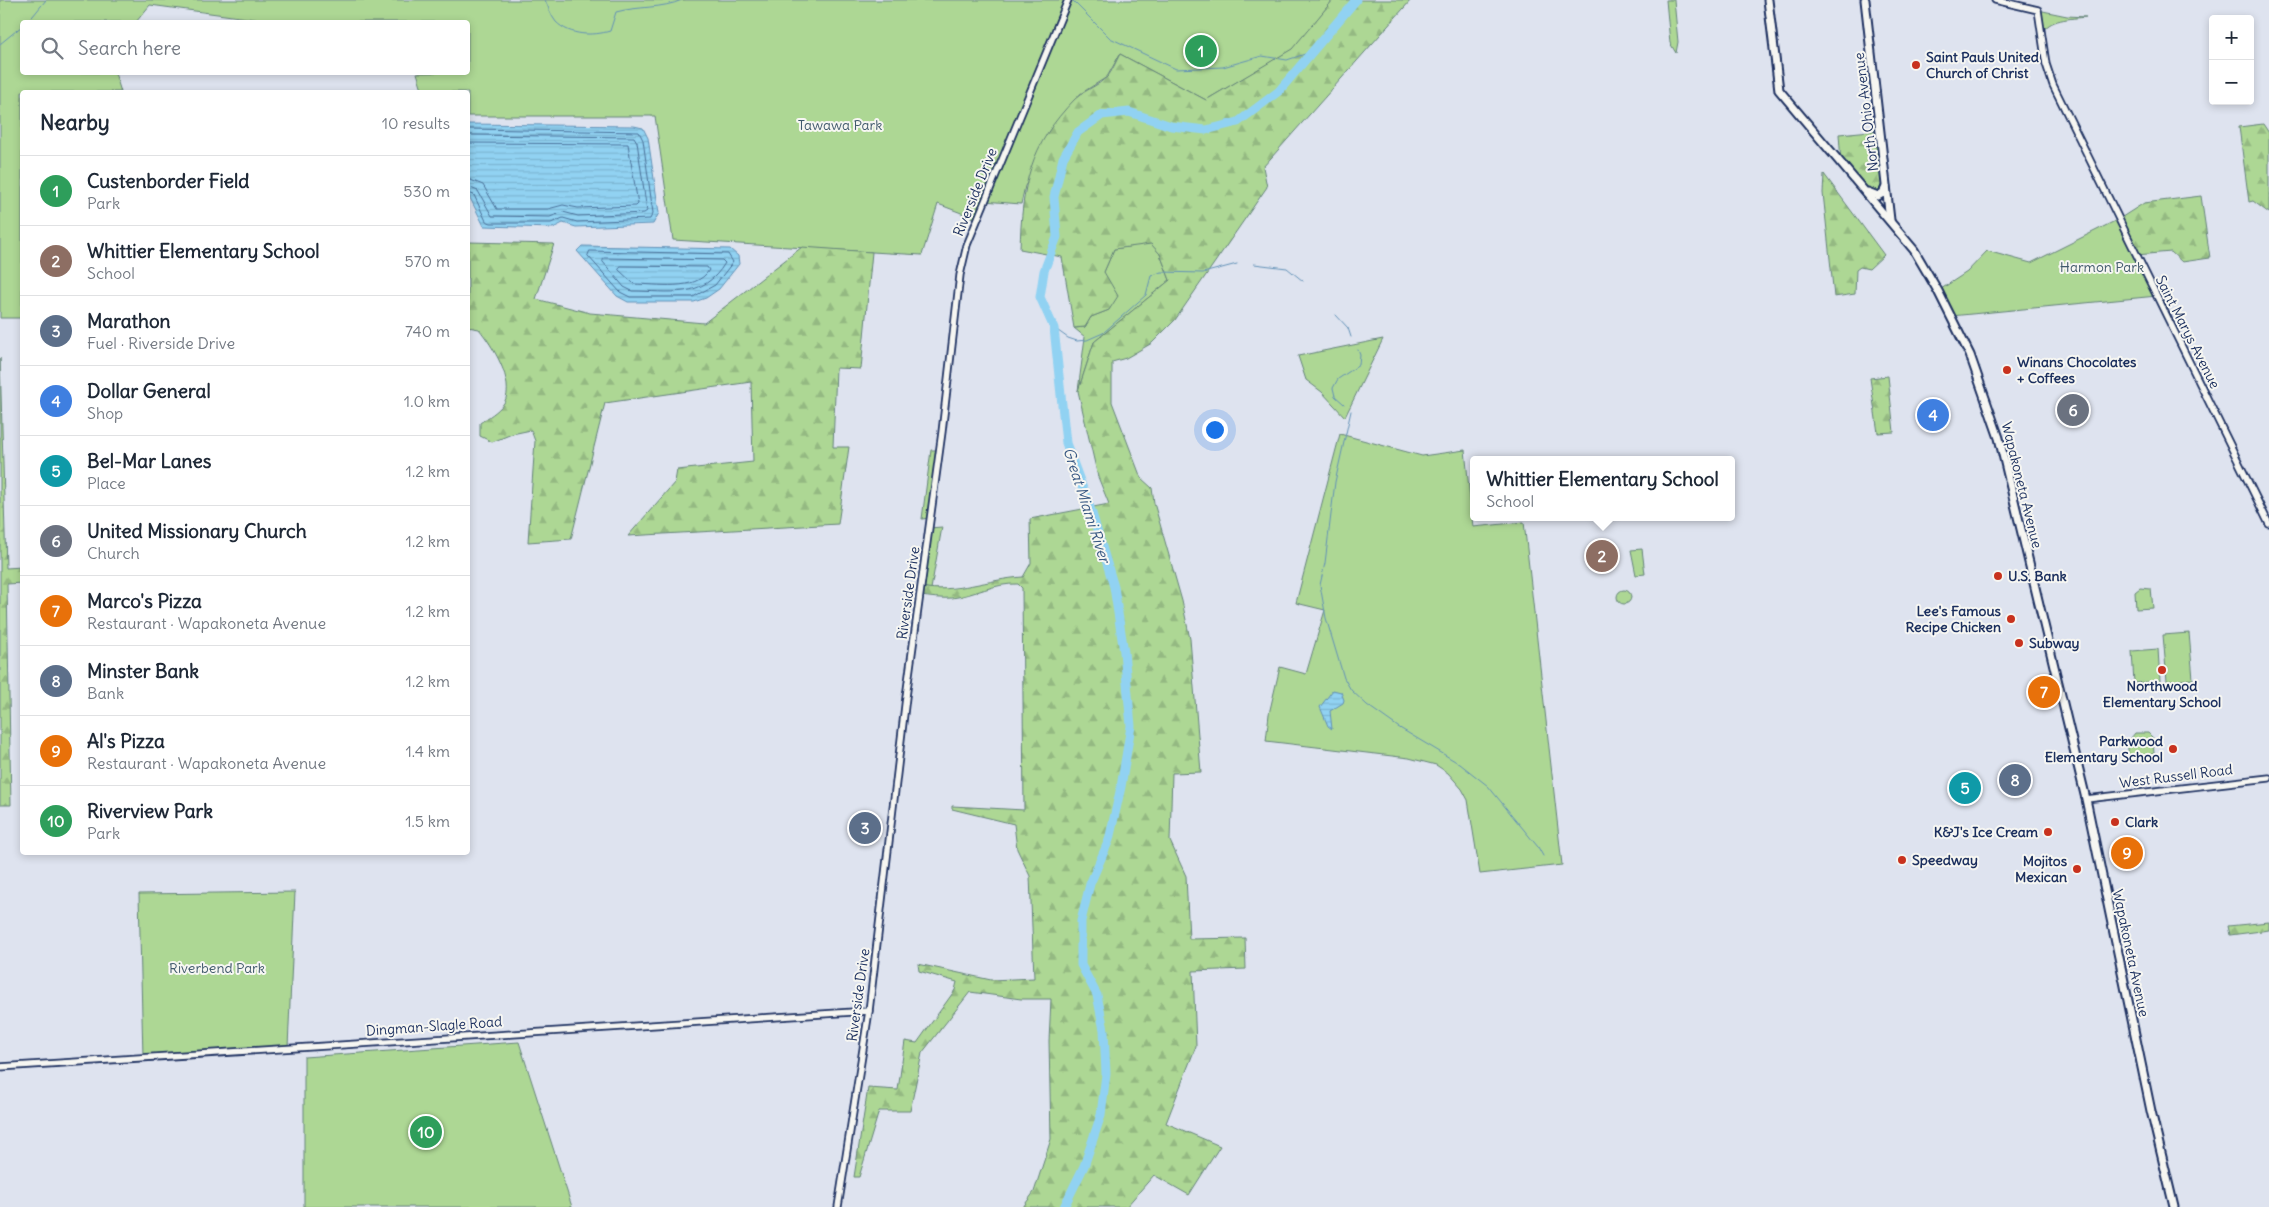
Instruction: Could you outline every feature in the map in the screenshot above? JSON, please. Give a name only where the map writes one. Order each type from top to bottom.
[{"type":"main road","name":"Riverside Drive","points":[[838,1207],[869,1011],[906,697],[942,439],[960,275],[967,245],[1068,0]]},
{"type":"main road","name":"Wapakoneta Avenue","points":[[1768,0],[1779,90],[1864,188],[1914,250],[1938,291],[1970,355],[1985,396],[2001,447],[2086,799],[2151,1111],[2174,1207]]},
{"type":"main road","name":"North Ohio Avenue","points":[[1865,0],[1890,221]]},
{"type":"main road","name":"Saint Marys Avenue","points":[[1996,0],[2038,10],[2046,64],[2053,85],[2269,524]]},
{"type":"main road","points":[[1864,188],[1878,196],[1884,193],[1887,184]]},
{"type":"main road","name":"West Russell Road","points":[[2086,799],[2269,778]]},
{"type":"main road","name":"Dingman-Slagle Road","points":[[0,1067],[869,1011]]},
{"type":"green space","name":"Tawawa Park","points":[[0,0],[1333,0],[1293,49],[1206,100],[1120,54],[1107,77],[1080,94],[1025,186],[1021,204],[984,201],[977,219],[938,204],[922,255],[673,240],[655,116],[470,116],[470,90],[422,90],[418,75],[470,75],[470,20],[262,20],[150,5],[138,20],[20,20],[20,75],[116,75],[120,90],[20,90],[20,318],[0,318]]},
{"type":"green space","points":[[1333,0],[1411,0],[1263,167],[1267,187],[1175,320],[1152,343],[1126,358],[1112,362],[1112,402],[1141,478],[1152,488],[1154,503],[1182,601],[1190,639],[1201,772],[1172,773],[1170,841],[1186,876],[1189,939],[1245,938],[1246,969],[1193,971],[1196,1046],[1166,1123],[1220,1146],[1189,1195],[1154,1175],[1126,1207],[1023,1207],[1034,1192],[1051,1139],[1049,1041],[1051,999],[1021,999],[970,992],[922,1053],[910,1111],[879,1111],[859,1177],[854,1177],[868,1088],[898,1090],[905,1041],[917,1043],[955,990],[957,982],[919,971],[918,964],[991,980],[1034,978],[1030,876],[1017,849],[1014,824],[952,809],[952,806],[1024,810],[1022,588],[1018,584],[1009,584],[952,598],[944,598],[920,596],[921,587],[946,589],[1023,577],[1031,563],[1030,519],[1109,504],[1098,477],[1078,391],[1094,342],[1170,280],[1160,254],[1151,244],[1114,249],[1104,272],[1118,296],[1109,310],[1091,317],[1085,327],[1074,328],[1062,257],[1020,249],[1026,186],[1038,150],[1047,133],[1060,116],[1075,99],[1107,77],[1120,54],[1206,100],[1292,49]]},
{"type":"green space","points":[[1666,0],[1674,0],[1678,42],[1676,53],[1670,43]]},
{"type":"green space","points":[[2038,10],[2067,16],[2086,17],[2055,22],[2049,25],[2041,34]]},
{"type":"green space","points":[[2263,124],[2269,133],[2269,213],[2253,201],[2249,202],[2239,127]]},
{"type":"green space","points":[[1881,130],[1883,193],[1871,194],[1841,162],[1839,134]]},
{"type":"green space","points":[[1824,174],[1884,255],[1869,269],[1860,267],[1856,270],[1855,294],[1834,297],[1823,193]]},
{"type":"green space","points":[[2201,196],[2210,258],[2182,262],[2171,252],[2136,255],[2119,219],[2144,203]]},
{"type":"green space","name":"Harmon Park","points":[[2119,219],[2157,296],[1951,316],[1938,291],[1967,272],[1987,251],[2031,263]]},
{"type":"green space","points":[[470,242],[554,244],[536,299],[590,313],[704,323],[802,247],[872,252],[861,369],[836,368],[833,447],[849,447],[838,524],[628,536],[675,482],[677,470],[753,462],[751,382],[605,403],[571,539],[528,542],[535,441],[531,430],[512,434],[492,442],[480,436],[480,423],[502,406],[507,394],[507,385],[496,354],[479,329],[470,327]]},
{"type":"green space","points":[[1151,243],[1160,254],[1170,280],[1094,342],[1078,391],[1085,337],[1074,328],[1085,327],[1091,317],[1109,310],[1104,272],[1114,249]]},
{"type":"green space","points":[[1383,339],[1345,417],[1322,392],[1306,380],[1298,356]]},
{"type":"green space","points":[[0,358],[6,568],[20,567],[20,583],[7,584],[11,805],[0,805]]},
{"type":"green space","points":[[1888,376],[1894,432],[1878,433],[1870,378]]},
{"type":"green space","points":[[1340,434],[1422,456],[1465,450],[1470,498],[1470,521],[1472,521],[1473,527],[1524,522],[1562,865],[1480,874],[1468,800],[1462,789],[1448,773],[1436,765],[1409,758],[1266,741],[1269,714],[1280,667],[1306,674],[1325,610],[1296,603]]},
{"type":"green space","points":[[931,450],[940,450],[930,518],[922,519]]},
{"type":"green space","points":[[942,527],[931,589],[921,587],[929,528]]},
{"type":"green space","points":[[1642,549],[1645,574],[1636,575],[1631,550]]},
{"type":"green space","points":[[2140,588],[2151,589],[2153,608],[2136,609],[2135,592]]},
{"type":"green space","points":[[1624,590],[1629,592],[1631,597],[1629,602],[1624,604],[1619,602],[1617,597],[1619,592]]},
{"type":"green space","points":[[2189,633],[2193,679],[2167,681],[2163,635]]},
{"type":"green space","points":[[2158,649],[2160,681],[2134,683],[2132,651]]},
{"type":"green space","points":[[2135,733],[2148,733],[2153,738],[2154,754],[2128,757],[2128,742]]},
{"type":"green space","name":"Riverbend Park","points":[[295,892],[288,1047],[143,1057],[139,894]]},
{"type":"green space","points":[[2269,922],[2269,930],[2230,935],[2228,926]]},
{"type":"green space","points":[[519,1042],[572,1207],[304,1207],[304,1057]]},
{"type":"water","points":[[470,124],[634,126],[643,128],[648,138],[659,213],[653,224],[576,227],[563,223],[553,228],[484,226],[470,198]]},
{"type":"water","points":[[582,246],[730,249],[738,256],[739,264],[719,289],[706,298],[694,302],[628,302],[617,296],[577,251]]},
{"type":"water","points":[[1333,690],[1341,692],[1344,700],[1343,703],[1330,711],[1332,729],[1328,726],[1320,707]]},
{"type":"waterway","points":[[30,20],[46,0]]},
{"type":"waterway","points":[[545,0],[556,22],[568,30],[582,34],[610,31],[616,12],[666,5],[682,0]]},
{"type":"waterway","points":[[1072,0],[1110,38],[1176,69],[1223,67],[1262,56],[1287,60],[1311,52]]},
{"type":"waterway","name":"Great Miami River","points":[[1064,1207],[1084,1166],[1101,1115],[1106,1074],[1104,1030],[1097,995],[1081,965],[1081,921],[1090,884],[1109,840],[1121,787],[1131,726],[1124,652],[1114,587],[1092,513],[1066,443],[1054,328],[1040,297],[1044,271],[1057,237],[1054,197],[1063,158],[1078,132],[1102,115],[1129,112],[1171,126],[1206,130],[1238,122],[1279,91],[1356,0]]},
{"type":"waterway","points":[[0,44],[20,28]]},
{"type":"waterway","points":[[1054,328],[1068,338],[1077,341],[1087,340],[1103,333],[1146,295],[1151,276],[1161,272],[1203,273],[1237,264]]},
{"type":"waterway","points":[[1254,264],[1287,268],[1303,281]]},
{"type":"waterway","points":[[1336,315],[1348,328],[1351,337]]},
{"type":"waterway","points":[[1344,404],[1335,396],[1333,388],[1338,379],[1359,365],[1360,355],[1358,350]]},
{"type":"waterway","points":[[1351,411],[1335,482],[1325,563],[1320,585],[1326,618],[1344,678],[1351,690],[1367,705],[1398,727],[1460,764],[1488,786],[1538,847],[1543,856]]},
{"type":"place","name":"Custenborder Field","points":[[1201,51]]},
{"type":"place","name":"Saint Pauls United Church of Christ","points":[[1916,65]]},
{"type":"place","name":"Winans Chocolates + Coffees","points":[[2007,370]]},
{"type":"place","name":"United Missionary Church","points":[[2073,410]]},
{"type":"place","name":"Dollar General","points":[[1933,415]]},
{"type":"place","name":"Whittier Elementary School","points":[[1602,556]]},
{"type":"place","name":"U.S. Bank","points":[[1998,576]]},
{"type":"place","name":"Lee's Famous Recipe Chicken","points":[[2011,619]]},
{"type":"place","name":"Subway","points":[[2019,643]]},
{"type":"place","name":"Northwood Elementary School","points":[[2162,670]]},
{"type":"place","name":"Marco's Pizza","points":[[2044,692]]},
{"type":"place","name":"Parkwood Elementary School","points":[[2173,749]]},
{"type":"place","name":"Minster Bank","points":[[2015,780]]},
{"type":"place","name":"Bel-Mar Lanes","points":[[1965,788]]},
{"type":"place","name":"Clark","points":[[2115,822]]},
{"type":"place","name":"Marathon","points":[[865,828]]},
{"type":"place","name":"K&J's Ice Cream","points":[[2048,832]]},
{"type":"place","name":"Al's Pizza","points":[[2127,853]]},
{"type":"place","name":"Speedway","points":[[1902,860]]},
{"type":"place","name":"Mojitos Mexican","points":[[2077,869]]},
{"type":"place","name":"Riverview Park","points":[[426,1132]]}]
